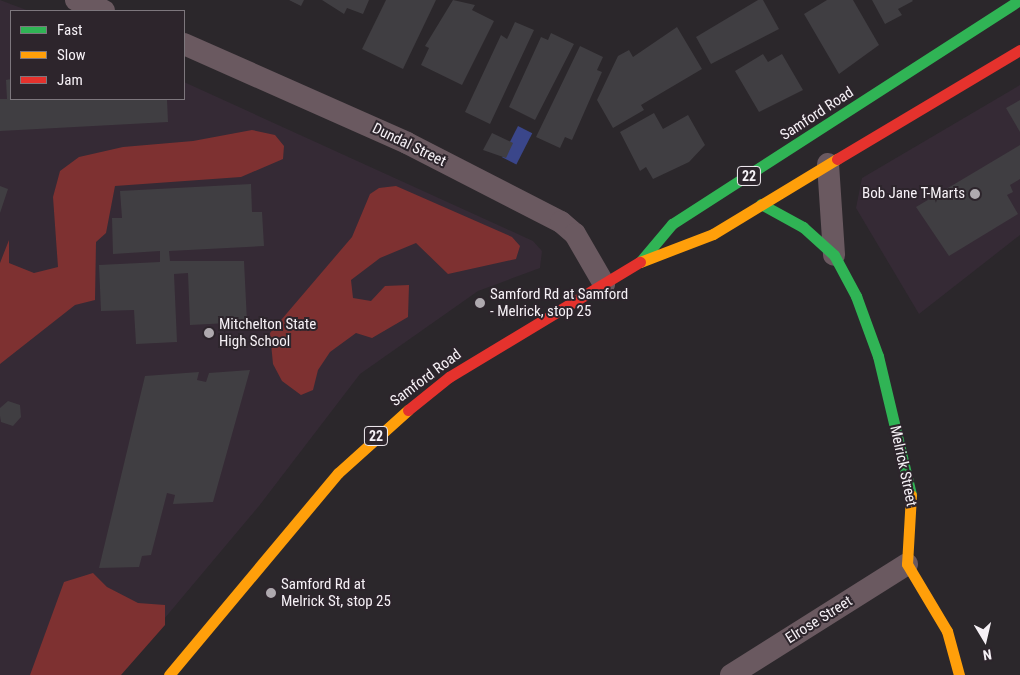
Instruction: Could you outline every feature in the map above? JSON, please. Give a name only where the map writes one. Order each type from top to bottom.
[{"type":"main road","name":"Samford Road","points":[[640,262],[672,224],[1019,0]]},
{"type":"main road","name":"Samford Road","points":[[169,675],[338,473],[377,434],[449,377],[640,262],[686,248],[1020,50]]},
{"type":"main road","name":"Melrick Street","points":[[761,204],[803,227],[834,255],[878,356],[913,505],[907,564]]},
{"type":"main road","points":[[907,564],[947,631],[959,675]]},
{"type":"street","points":[[76,0],[101,10]]},
{"type":"street","name":"Dundal Street","points":[[185,44],[415,147],[561,222],[575,234],[604,284]]},
{"type":"street","name":"Melrick Street","points":[[828,164],[834,255]]},
{"type":"street","name":"Elrose Street","points":[[731,675],[907,564]]},
{"type":"shaded area","name":"Mitchelton State High School","points":[[0,0],[26,10],[10,10],[10,100],[185,100],[185,82],[533,241],[542,251],[540,268],[478,291],[360,374],[259,506],[117,675],[0,675]]},
{"type":"shaded area","points":[[1020,85],[1020,235],[919,314],[856,208],[862,178]]},
{"type":"shaded area","points":[[252,130],[275,135],[284,146],[283,159],[241,177],[115,186],[106,233],[96,242],[95,300],[75,305],[0,364],[0,263],[9,240],[9,263],[34,273],[58,267],[53,197],[60,171],[79,157],[123,147],[193,141]]},
{"type":"shaded area","points":[[396,186],[512,237],[520,246],[516,259],[448,274],[416,243],[380,258],[351,280],[353,298],[371,301],[385,286],[409,285],[408,317],[372,338],[356,333],[330,352],[318,370],[313,390],[301,395],[282,381],[273,364],[270,333],[352,237],[370,194],[379,188]]},
{"type":"shaded area","points":[[93,573],[107,587],[138,603],[165,605],[165,625],[121,675],[30,675],[64,582]]},
{"type":"water","points":[[518,126],[532,133],[516,164],[502,157]]},
{"type":"building","points":[[289,0],[304,0],[301,6]]},
{"type":"building","points":[[322,0],[369,0],[363,14],[347,8],[344,14]]},
{"type":"building","points":[[386,0],[436,0],[403,69],[362,49]]},
{"type":"building","points":[[453,0],[475,5],[472,10],[494,21],[462,85],[421,65],[429,48],[425,46]]},
{"type":"building","points":[[758,0],[763,0],[779,29],[711,64],[696,37]]},
{"type":"building","points":[[827,0],[853,0],[879,45],[839,74],[804,14]]},
{"type":"building","points":[[872,0],[913,1],[898,9],[902,15],[885,24]]},
{"type":"building","points":[[515,22],[534,30],[490,124],[465,112],[501,35],[507,39]]},
{"type":"building","points":[[677,27],[702,69],[641,105],[644,110],[613,128],[597,100],[618,56],[629,50],[633,57]]},
{"type":"building","points":[[551,33],[574,44],[535,120],[509,107],[541,37],[548,40]]},
{"type":"building","points":[[580,46],[603,57],[597,70],[602,72],[572,140],[565,137],[560,148],[536,137]]},
{"type":"building","points":[[763,54],[768,62],[782,54],[803,90],[759,112],[735,71]]},
{"type":"building","points":[[10,79],[10,100],[167,100],[168,122],[0,131],[0,99],[7,99],[6,80]]},
{"type":"building","points":[[1020,100],[1020,132],[1006,108]]},
{"type":"building","points":[[654,113],[663,129],[688,115],[705,145],[689,162],[653,179],[646,167],[640,171],[620,132]]},
{"type":"building","points":[[492,133],[513,143],[506,158],[483,150]]},
{"type":"building","name":"Bob Jane T-Marts","points":[[1020,145],[1020,179],[1010,185],[1013,192],[1007,195],[1018,214],[949,256],[916,207]]},
{"type":"building","points":[[251,184],[252,212],[262,212],[264,246],[169,251],[170,261],[244,261],[247,322],[190,325],[188,273],[174,274],[177,342],[136,344],[134,310],[101,311],[99,265],[160,262],[160,251],[113,254],[112,218],[122,218],[120,191]]},
{"type":"building","points":[[0,186],[8,189],[0,213]]},
{"type":"building","points":[[250,370],[213,502],[173,504],[175,495],[167,493],[151,555],[142,556],[139,567],[99,568],[145,376],[199,372],[197,380],[206,382],[209,373]]},
{"type":"building","points":[[8,401],[20,405],[21,417],[13,426],[1,422],[0,408]]},
{"type":"traffic: fast","points":[[640,262],[672,224],[1019,0]]},
{"type":"traffic: fast","points":[[761,204],[803,227],[834,255],[856,296],[878,356],[911,495]]},
{"type":"traffic: slow","points":[[640,262],[713,234],[837,159]]},
{"type":"traffic: slow","points":[[169,675],[338,473],[408,410]]},
{"type":"traffic: slow","points":[[911,495],[907,564],[947,631],[959,675]]},
{"type":"traffic: jam","points":[[837,159],[1020,50]]},
{"type":"traffic: jam","points":[[408,410],[449,377],[640,262]]},
{"type":"place","name":"Bob Jane T-Marts","points":[[975,194]]},
{"type":"place","name":"Samford Rd at Samford - Melrick, stop 25","points":[[480,303]]},
{"type":"place","name":"Mitchelton State High School","points":[[209,333]]},
{"type":"place","name":"Samford Rd at Melrick St, stop 25","points":[[271,593]]}]
